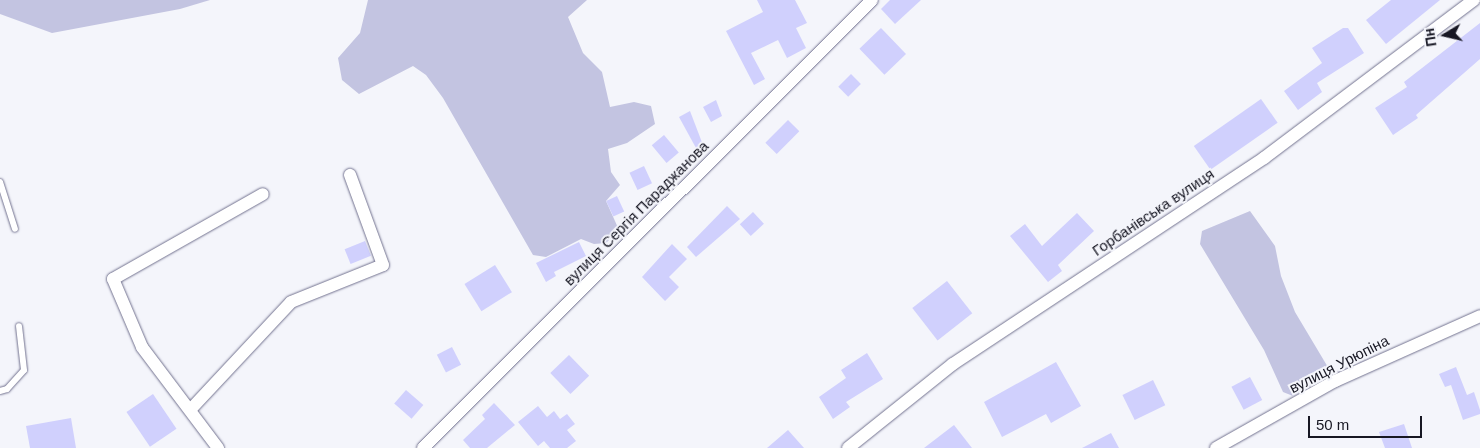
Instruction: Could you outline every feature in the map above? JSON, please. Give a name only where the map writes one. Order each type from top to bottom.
[{"type":"street","name":"вулиця Сергія Параджанова","points":[[422,448],[872,0]]},
{"type":"street","name":"Горбанівська вулиця","points":[[848,448],[953,364],[1264,158],[1474,0]]},
{"type":"street","points":[[191,409],[291,302],[383,265],[350,175]]},
{"type":"street","points":[[218,448],[191,409],[142,347],[113,279],[263,194]]},
{"type":"street","name":"вулиця Урюпіна","points":[[1224,446],[1334,382],[1480,316]]},
{"type":"lane","points":[[0,182],[15,229]]},
{"type":"lane","points":[[0,391],[7,389],[24,370],[19,326]]},
{"type":"shaded area","points":[[0,0],[210,0],[180,9],[52,33],[0,14]]},
{"type":"shaded area","points":[[368,0],[587,0],[568,17],[583,53],[602,72],[610,107],[634,102],[651,106],[655,124],[627,143],[608,149],[611,172],[620,185],[606,201],[619,230],[606,243],[594,244],[581,239],[546,257],[533,255],[443,98],[426,75],[413,66],[359,94],[342,80],[338,58],[360,33]]},
{"type":"shaded area","points":[[1250,211],[1275,246],[1281,276],[1295,312],[1332,374],[1293,396],[1283,392],[1264,350],[1200,244],[1202,231]]},
{"type":"building","points":[[757,0],[795,0],[807,23],[796,28],[806,48],[787,58],[778,40],[751,53],[765,79],[754,85],[726,31],[763,12]]},
{"type":"building","points":[[890,0],[921,0],[895,24],[881,9]]},
{"type":"building","points":[[1391,0],[1440,0],[1386,44],[1366,20]]},
{"type":"building","points":[[1480,23],[1480,59],[1416,115],[1418,118],[1393,135],[1375,108],[1407,87],[1404,82]]},
{"type":"building","points":[[881,28],[906,54],[884,75],[859,49]]},
{"type":"building","points":[[1343,28],[1348,28],[1364,53],[1317,83],[1322,92],[1298,110],[1284,91],[1322,63],[1312,48]]},
{"type":"building","points":[[851,74],[861,84],[848,97],[838,87]]},
{"type":"building","points":[[1261,99],[1278,123],[1210,170],[1194,146]]},
{"type":"building","points":[[716,100],[722,116],[711,122],[703,107]]},
{"type":"building","points":[[690,111],[703,145],[696,148],[679,117]]},
{"type":"building","points":[[788,120],[799,131],[777,154],[765,143]]},
{"type":"building","points":[[664,135],[679,153],[667,163],[652,145]]},
{"type":"building","points":[[644,166],[652,183],[638,190],[629,173]]},
{"type":"building","points":[[617,196],[624,211],[613,216],[606,201]]},
{"type":"building","points":[[727,206],[740,219],[696,257],[687,247]]},
{"type":"building","points":[[753,212],[764,224],[751,236],[740,224]]},
{"type":"building","points":[[1077,213],[1094,231],[1058,265],[1062,271],[1048,282],[1010,236],[1025,224],[1042,246]]},
{"type":"building","points":[[365,241],[371,256],[351,264],[345,249]]},
{"type":"building","points":[[579,242],[586,256],[554,272],[556,276],[546,282],[536,263]]},
{"type":"building","points":[[672,244],[687,259],[669,277],[679,287],[665,301],[642,277]]},
{"type":"building","points":[[495,265],[512,292],[481,311],[464,284]]},
{"type":"building","points":[[947,281],[972,313],[938,340],[912,308]]},
{"type":"building","points":[[452,347],[461,365],[446,373],[437,355]]},
{"type":"building","points":[[867,353],[883,379],[846,402],[850,407],[833,419],[819,397],[846,378],[841,370]]},
{"type":"building","points":[[569,355],[589,376],[570,394],[550,373]]},
{"type":"building","points":[[1056,362],[1081,406],[1051,423],[1046,414],[1002,437],[984,402]]},
{"type":"building","points":[[1456,367],[1467,395],[1474,392],[1480,410],[1480,414],[1463,420],[1451,385],[1445,387],[1439,374]]},
{"type":"building","points":[[1250,377],[1262,400],[1244,410],[1231,387]]},
{"type":"building","points":[[1153,380],[1165,405],[1135,420],[1122,395]]},
{"type":"building","points":[[406,390],[423,405],[412,419],[394,404]]},
{"type":"building","points":[[153,394],[176,429],[150,447],[126,412]]},
{"type":"building","points":[[494,403],[515,425],[487,448],[470,448],[463,440],[485,419],[482,415]]},
{"type":"building","points":[[538,406],[547,417],[554,411],[560,419],[567,414],[575,424],[567,430],[576,441],[567,448],[550,448],[544,441],[538,446],[518,422]]},
{"type":"building","points":[[71,418],[76,448],[30,448],[26,426]]},
{"type":"building","points":[[1404,424],[1412,448],[1385,448],[1379,432]]},
{"type":"building","points":[[954,425],[972,448],[924,448]]},
{"type":"building","points":[[788,430],[804,448],[767,448]]},
{"type":"building","points":[[1111,433],[1119,448],[1082,448]]}]
